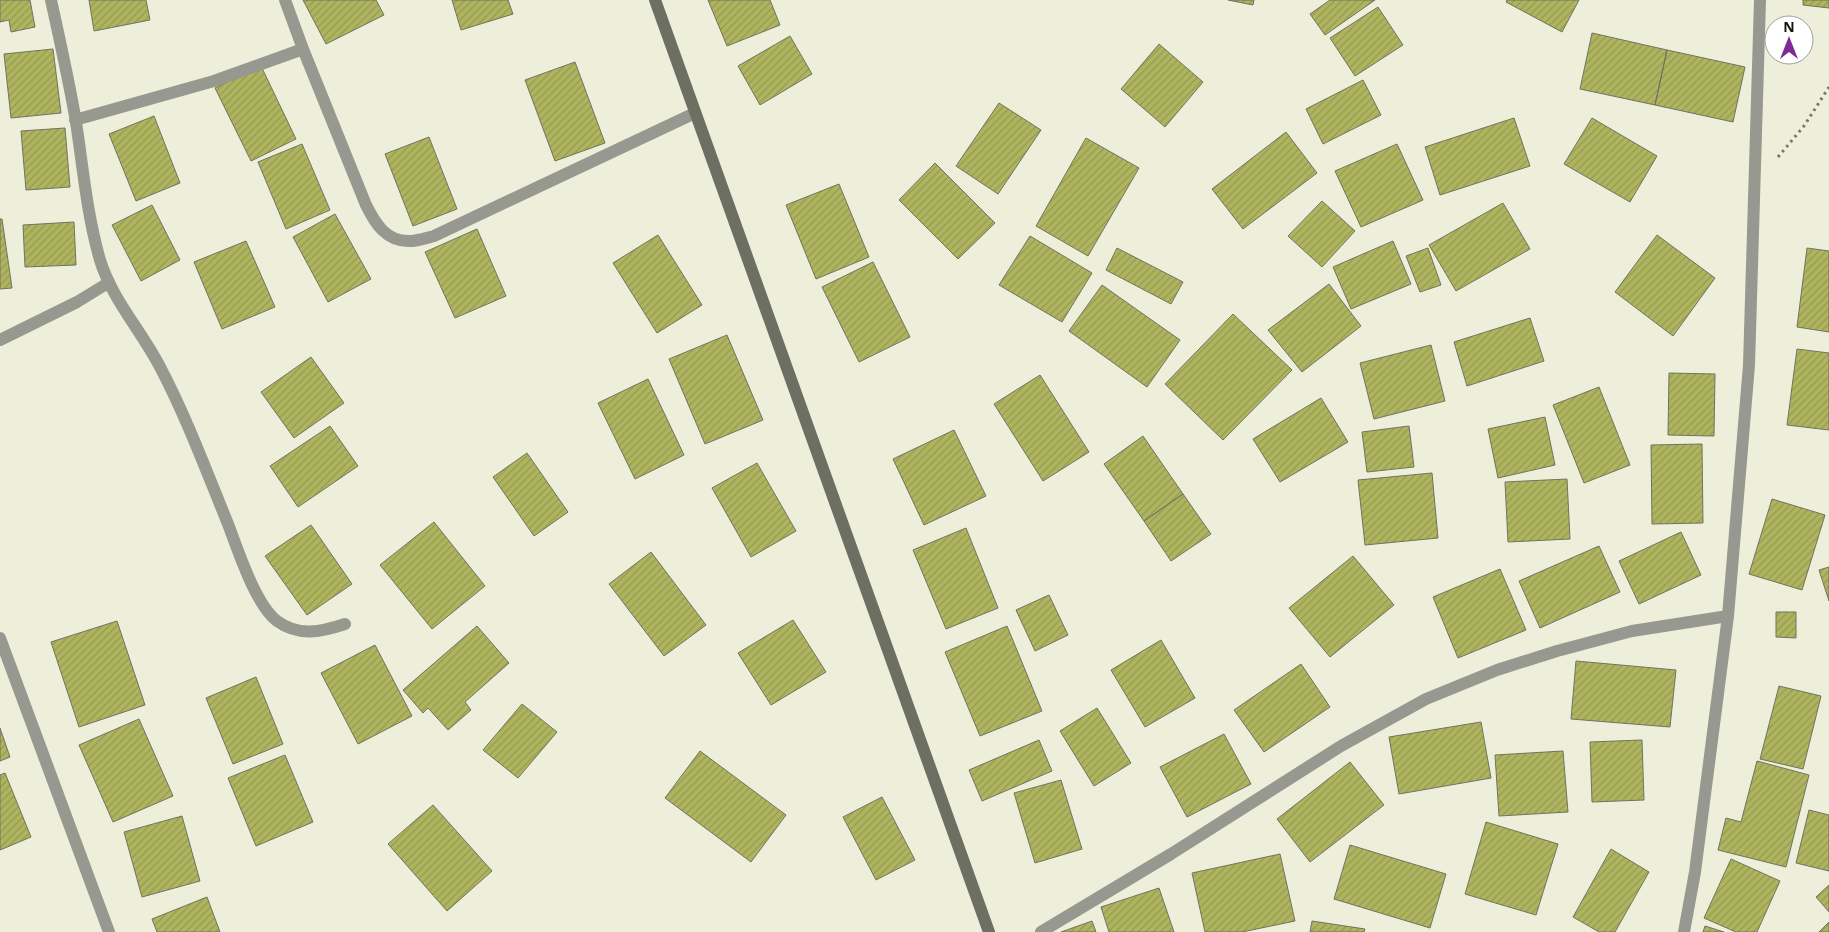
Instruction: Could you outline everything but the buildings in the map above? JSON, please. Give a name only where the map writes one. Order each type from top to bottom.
[{"type":"street","points":[[51,0],[75,120],[91,221],[108,283],[157,362],[178,402],[243,563],[260,600],[276,621],[299,632],[321,632],[345,624]]},
{"type":"street","points":[[285,0],[366,205],[376,225],[390,237],[409,242],[434,236],[695,112]]},
{"type":"street","points":[[655,0],[989,932]]},
{"type":"street","points":[[1684,932],[1695,872],[1728,616],[1749,365],[1760,0]]},
{"type":"street","points":[[75,120],[214,81],[303,49]]},
{"type":"street","points":[[0,340],[77,302],[108,283]]},
{"type":"street","points":[[1040,932],[1188,844],[1341,746],[1426,699],[1497,670],[1557,651],[1632,631],[1728,616]]},
{"type":"street","points":[[0,638],[109,932]]},
{"type":"path","points":[[1754,185],[1804,126],[1829,87]]}]
